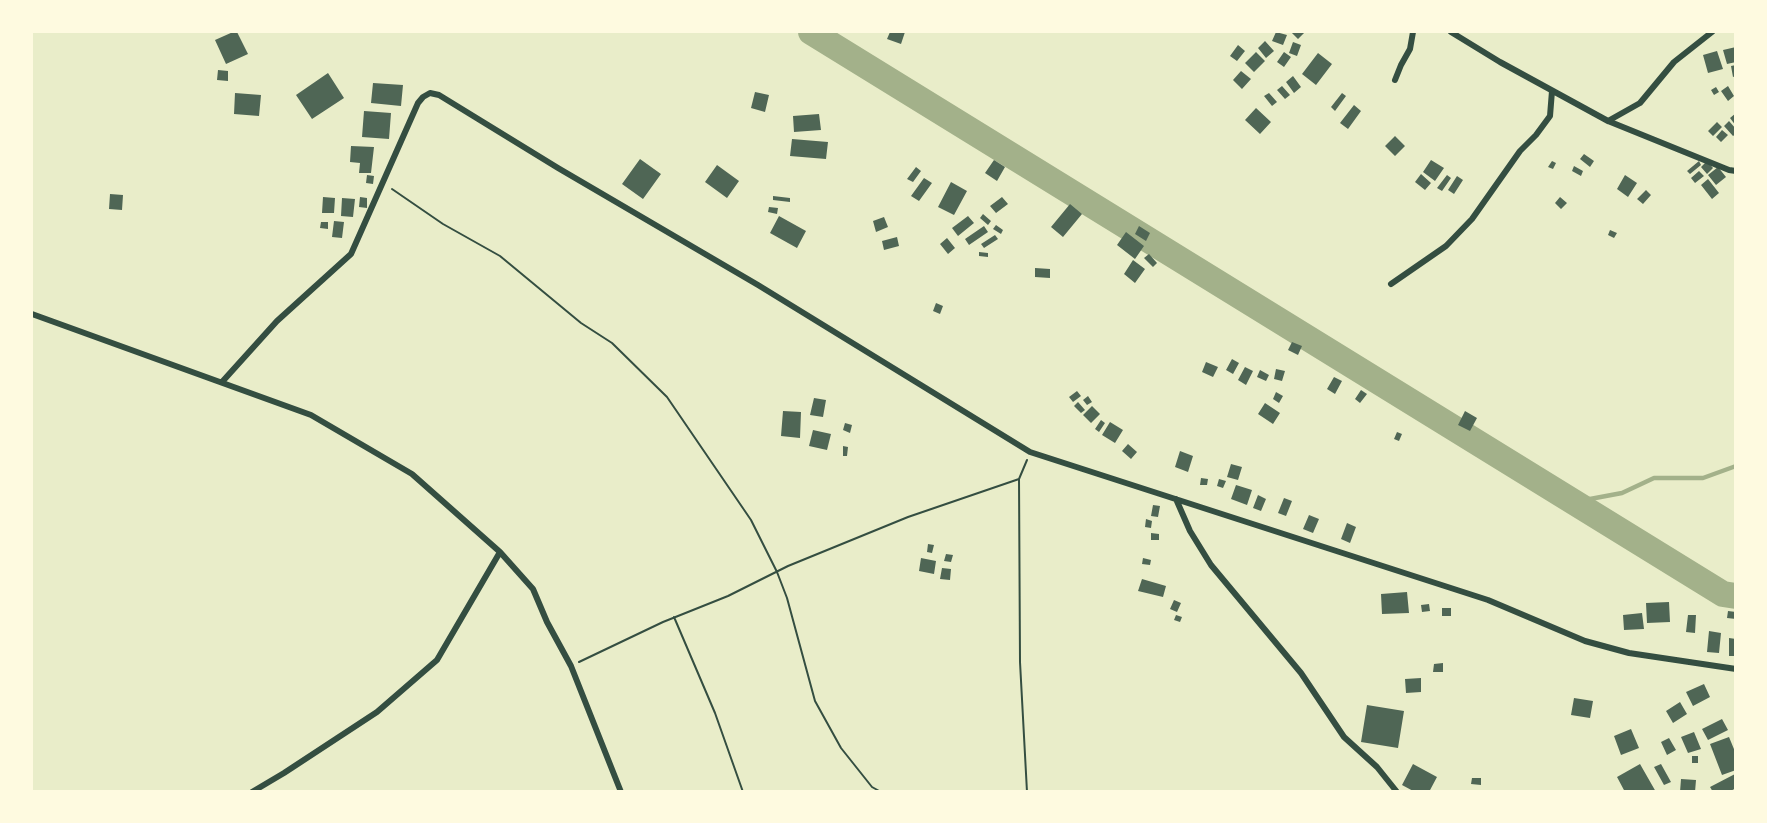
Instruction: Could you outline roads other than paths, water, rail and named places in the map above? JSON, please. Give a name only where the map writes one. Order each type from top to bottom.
[{"type":"street","points":[[1395,80],[1410,50],[1413,32]]},
{"type":"street","points":[[1451,32],[1500,63],[1608,121],[1736,171]]},
{"type":"street","points":[[1608,121],[1640,103],[1674,62],[1712,32]]},
{"type":"street","points":[[1391,284],[1446,246],[1472,219],[1521,151],[1550,116],[1552,91]]},
{"type":"street","points":[[222,382],[277,321],[351,254],[362,234],[382,182],[418,103],[430,93],[439,95],[558,168],[758,285],[1030,452],[1488,600],[1585,641],[1629,653],[1736,669]]},
{"type":"street","points":[[32,314],[311,415],[412,474],[500,552],[533,589],[547,622],[571,666],[621,792]]},
{"type":"street","points":[[1176,499],[1211,565],[1301,672],[1344,737],[1377,766],[1397,792]]},
{"type":"street","points":[[252,792],[376,712],[437,660],[500,552]]},
{"type":"waterway","points":[[811,32],[1723,594],[1736,596]]},
{"type":"waterway","points":[[1574,502],[1622,493],[1654,478],[1703,478],[1736,466]]}]
